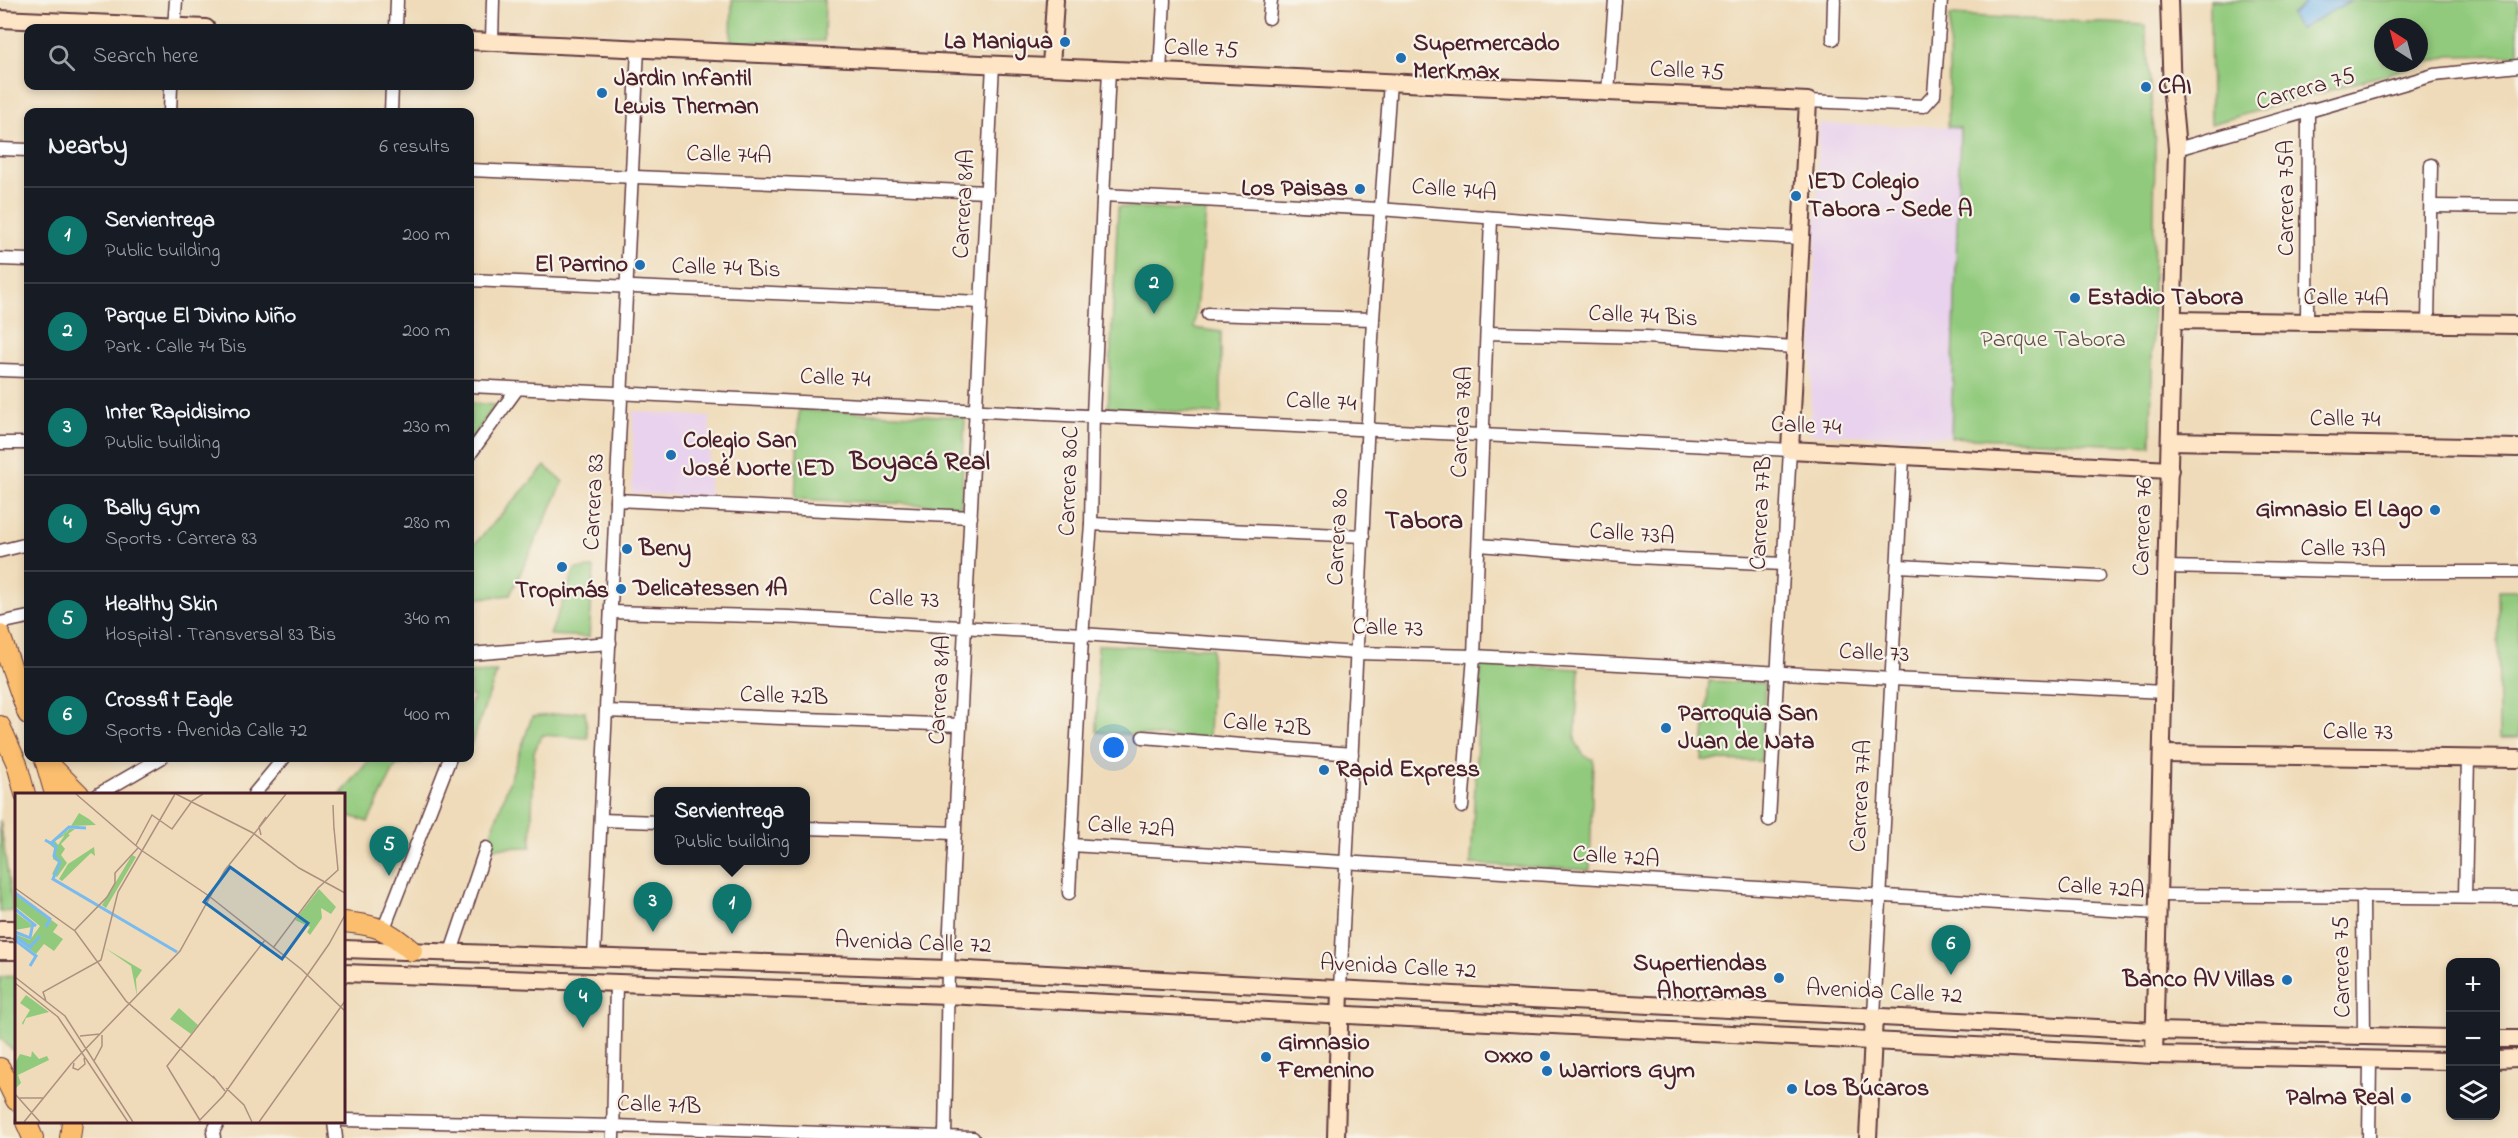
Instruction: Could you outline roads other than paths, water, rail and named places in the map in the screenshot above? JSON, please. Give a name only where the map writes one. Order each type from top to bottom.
[{"type":"main road","points":[[1051,67],[1055,0]]},
{"type":"main road","name":"Carrera 76","points":[[2154,1055],[2177,149],[2170,73],[2169,0]]},
{"type":"main road","points":[[0,19],[97,24]]},
{"type":"main road","name":"Calle 75","points":[[474,40],[1808,101]]},
{"type":"main road","name":"Carrera 77B","points":[[1790,450],[1808,101]]},
{"type":"main road","name":"Calle 74A","points":[[2174,320],[2518,325]]},
{"type":"main road","name":"Calle 74","points":[[2170,441],[2518,448]]},
{"type":"main road","name":"Calle 74","points":[[1790,450],[2170,470]]},
{"type":"main road","points":[[0,635],[24,703]]},
{"type":"main road","points":[[0,726],[17,764],[24,793]]},
{"type":"main road","name":"Calle 73","points":[[2162,754],[2518,759]]},
{"type":"main road","points":[[46,762],[54,793]]},
{"type":"main road","points":[[48,762],[77,793]]},
{"type":"main road","points":[[345,922],[384,928],[412,951]]},
{"type":"main road","name":"Avenida Calle 72","points":[[345,949],[948,969],[2155,1031],[2446,1038]]},
{"type":"main road","name":"Avenida Calle 72","points":[[345,973],[948,995],[2154,1055],[2446,1061]]},
{"type":"main road","name":"Carrera 80","points":[[1336,1138],[1340,989]]},
{"type":"main road","name":"Carrera 77A","points":[[1868,1138],[1874,1017]]},
{"type":"main road","points":[[2500,1039],[2518,1040]]},
{"type":"main road","points":[[2500,1060],[2518,1058]]},
{"type":"main road","points":[[2500,1061],[2518,1063]]},
{"type":"main road","points":[[0,1068],[15,1098]]},
{"type":"main road","points":[[26,1123],[33,1138]]},
{"type":"main road","points":[[42,1138],[44,1123]]},
{"type":"main road","points":[[70,1138],[72,1123]]},
{"type":"street","points":[[174,24],[176,0]]},
{"type":"street","points":[[396,24],[397,0]]},
{"type":"street","points":[[492,42],[493,0]]},
{"type":"street","points":[[1160,72],[1164,0]]},
{"type":"street","points":[[1269,18],[1270,0]]},
{"type":"street","points":[[1608,92],[1615,0]]},
{"type":"street","points":[[1833,39],[1834,0]]},
{"type":"street","name":"Calle 75","points":[[1808,101],[1924,106],[1930,102],[1934,95],[1941,0]]},
{"type":"street","name":"Carrera 83","points":[[594,957],[638,48]]},
{"type":"street","name":"Carrera 81A","points":[[945,1138],[948,969],[993,64]]},
{"type":"street","name":"Carrera 75","points":[[2177,149],[2434,75],[2518,66]]},
{"type":"street","name":"Carrera 80C","points":[[1069,893],[1090,524],[1109,70]]},
{"type":"street","name":"Carrera 80","points":[[1340,989],[1373,319],[1390,82]]},
{"type":"street","points":[[170,108],[171,90]]},
{"type":"street","points":[[391,108],[392,90]]},
{"type":"street","name":"Carrera 75A","points":[[2307,322],[2308,110]]},
{"type":"street","points":[[0,149],[24,150]]},
{"type":"street","points":[[2428,324],[2431,165]]},
{"type":"street","name":"Calle 74A","points":[[474,170],[987,192]]},
{"type":"street","name":"Calle 74A","points":[[1103,195],[1380,209],[1491,219],[1801,238]]},
{"type":"street","points":[[2431,206],[2518,207]]},
{"type":"street","name":"Carrera 78A","points":[[1462,807],[1474,656],[1491,219]]},
{"type":"street","points":[[0,259],[24,260]]},
{"type":"street","name":"Calle 74 Bis","points":[[474,280],[981,302]]},
{"type":"street","points":[[1208,314],[1373,319]]},
{"type":"street","name":"Calle 74 Bis","points":[[1488,333],[1646,337],[1795,347]]},
{"type":"street","points":[[0,370],[24,371]]},
{"type":"street","name":"Calle 74","points":[[474,386],[1790,450]]},
{"type":"street","points":[[474,448],[517,388]]},
{"type":"street","points":[[0,443],[24,443]]},
{"type":"street","name":"Carrera 77B","points":[[1769,820],[1790,450]]},
{"type":"street","name":"Carrera 77A","points":[[1874,1017],[1903,456]]},
{"type":"street","points":[[616,500],[971,517]]},
{"type":"street","points":[[1090,524],[1363,536]]},
{"type":"street","points":[[0,551],[24,545]]},
{"type":"street","name":"Calle 73A","points":[[1479,545],[1636,557],[1783,564]]},
{"type":"street","points":[[1898,566],[2099,576]]},
{"type":"street","name":"Calle 73A","points":[[2167,567],[2370,572],[2518,572]]},
{"type":"street","name":"Calle 73","points":[[611,612],[789,617],[1357,653],[1474,656],[1892,680],[2164,692]]},
{"type":"street","points":[[0,623],[24,618]]},
{"type":"street","points":[[474,654],[610,643]]},
{"type":"street","name":"Calle 72B","points":[[606,711],[960,725]]},
{"type":"street","name":"Calle 72B","points":[[1143,737],[1352,754]]},
{"type":"street","points":[[2465,897],[2468,758]]},
{"type":"street","points":[[104,793],[154,762]]},
{"type":"street","points":[[256,793],[281,762]]},
{"type":"street","points":[[384,928],[448,762]]},
{"type":"street","points":[[601,820],[654,822]]},
{"type":"street","points":[[810,828],[955,833]]},
{"type":"street","name":"Calle 72A","points":[[1071,845],[2158,913]]},
{"type":"street","points":[[451,952],[486,848]]},
{"type":"street","name":"Calle 72A","points":[[2158,895],[2518,898]]},
{"type":"street","name":"Carrera 75","points":[[2363,896],[2364,1036]]},
{"type":"street","points":[[614,1132],[616,983]]},
{"type":"street","points":[[2369,1138],[2370,1060]]},
{"type":"street","name":"Calle 71B","points":[[345,1120],[614,1132],[973,1138]]},
{"type":"street","points":[[214,1138],[213,1132],[218,1123]]},
{"type":"street","points":[[334,1123],[336,1138]]},
{"type":"water","points":[[2309,0],[2351,0],[2299,30],[2291,15]]},
{"type":"place","name":"La Manigua","points":[[1065,42]]},
{"type":"place","name":"Supermercado MerKmax","points":[[1401,58]]},
{"type":"place","name":"CAI","points":[[2146,87]]},
{"type":"place","name":"Jardin Infantil Lewis Therman","points":[[602,93]]},
{"type":"place","name":"Los Paisas","points":[[1360,189]]},
{"type":"place","name":"IED Colegio Tabora - Sede A","points":[[1796,196]]},
{"type":"place","name":"El Parrino","points":[[640,265]]},
{"type":"place","name":"Estadio Tabora","points":[[2075,298]]},
{"type":"place","name":"Parque El Divino Niño","points":[[1154,314]]},
{"type":"place","name":"Colegio San José Norte IED","points":[[671,455]]},
{"type":"place","name":"Gimnasio El Lago","points":[[2435,510]]},
{"type":"place","name":"Beny","points":[[627,549]]},
{"type":"place","name":"Tropimás","points":[[562,567]]},
{"type":"place","name":"Delicatessen 1A","points":[[621,589]]},
{"type":"place","name":"Parroquia San Juan de Nata","points":[[1666,728]]},
{"type":"place","name":"Rapid Express","points":[[1324,770]]},
{"type":"place","name":"Healthy Skin","points":[[389,876]]},
{"type":"place","name":"Inter Rapidisimo","points":[[653,932]]},
{"type":"place","name":"Servientrega","points":[[732,934]]},
{"type":"place","name":"Crossfit Eagle","points":[[1951,975]]},
{"type":"place","name":"Supertiendas Ahorramas","points":[[1779,978]]},
{"type":"place","name":"Banco AV Villas","points":[[2287,980]]},
{"type":"place","name":"Bally Gym","points":[[583,1028]]},
{"type":"place","name":"Oxxo","points":[[1545,1056]]},
{"type":"place","name":"Gimnasio Femenino","points":[[1266,1057]]},
{"type":"place","name":"Warriors Gym","points":[[1547,1071]]},
{"type":"place","name":"Los Búcaros","points":[[1792,1089]]},
{"type":"place","name":"Palma Real","points":[[2406,1098]]},
{"type":"district","name":"Boyacá Real","points":[[920,462]]},
{"type":"district","name":"Tabora","points":[[1424,522]]},
{"type":"park label","name":"Parque Tabora","points":[[2053,340]]}]
